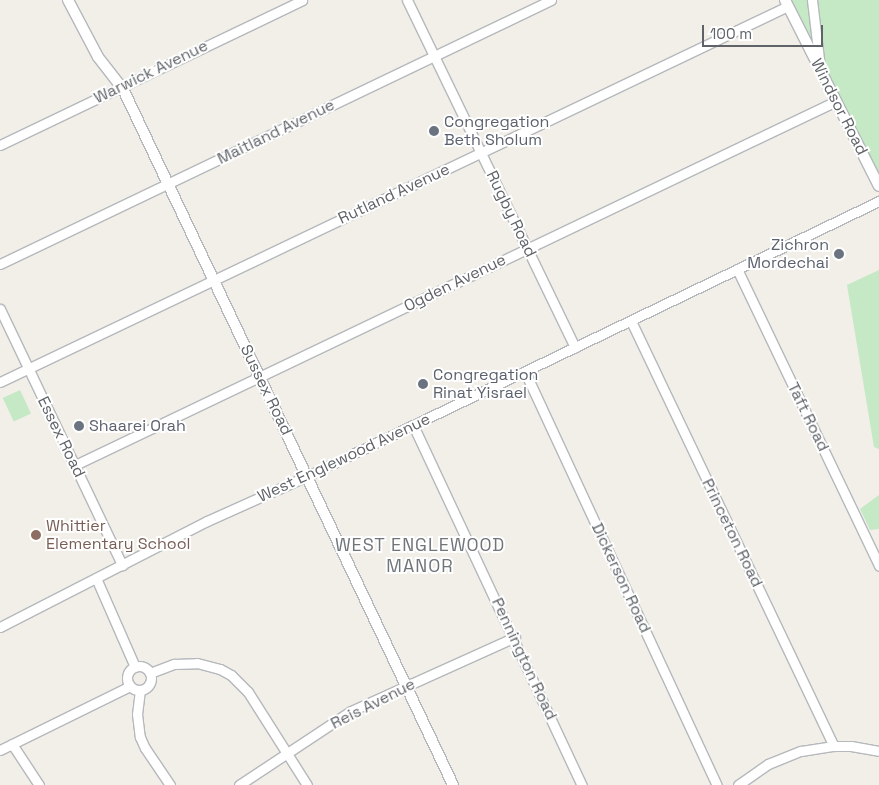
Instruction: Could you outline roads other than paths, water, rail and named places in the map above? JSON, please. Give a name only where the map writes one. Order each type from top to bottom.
[{"type":"street","name":"Sussex Road","points":[[68,0],[98,57],[121,86],[453,785]]},
{"type":"street","name":"Warwick Avenue","points":[[0,145],[302,0]]},
{"type":"street","name":"Rugby Road","points":[[407,0],[575,348]]},
{"type":"street","name":"Maitland Avenue","points":[[0,264],[551,0]]},
{"type":"street","points":[[812,0],[821,72]]},
{"type":"street","name":"Windsor Road","points":[[787,3],[879,186]]},
{"type":"street","name":"Rutland Avenue","points":[[0,382],[787,3]]},
{"type":"street","name":"Ogden Avenue","points":[[75,465],[836,101]]},
{"type":"street","name":"West Englewood Avenue","points":[[0,627],[208,521],[413,426],[879,201]]},
{"type":"street","name":"Taft Road","points":[[738,269],[879,566]]},
{"type":"street","name":"Essex Road","points":[[0,309],[122,564]]},
{"type":"street","name":"Princeton Road","points":[[631,321],[834,746]]},
{"type":"street","name":"Dickerson Road","points":[[525,372],[717,785]]},
{"type":"street","name":"Pennington Road","points":[[413,426],[514,637],[582,785]]},
{"type":"street","points":[[96,578],[135,667]]},
{"type":"street","name":"Reis Avenue","points":[[239,785],[351,711],[514,637]]},
{"type":"street","points":[[150,673],[174,664],[197,663],[220,669],[231,675],[248,692],[307,785]]},
{"type":"street","points":[[130,686],[127,675],[135,667],[142,667],[150,673]]},
{"type":"street","points":[[150,673],[150,683],[140,690],[136,714],[140,737],[145,748],[170,785]]},
{"type":"street","points":[[0,750],[130,686],[140,690]]},
{"type":"street","points":[[12,744],[39,785]]},
{"type":"street","points":[[738,785],[752,774],[784,757],[801,751],[834,746],[879,752]]},
{"type":"place","name":"Congregation Beth Sholum","points":[[434,131]]},
{"type":"place","name":"Zichron Mordechai","points":[[839,254]]},
{"type":"place","name":"Congregation Rinat Yisrael","points":[[423,384]]},
{"type":"place","name":"Shaarei Orah","points":[[79,426]]},
{"type":"place","name":"Whittier Elementary School","points":[[36,535]]},
{"type":"district","name":"WEST ENGLEWOOD MANOR","points":[[420,556]]}]
